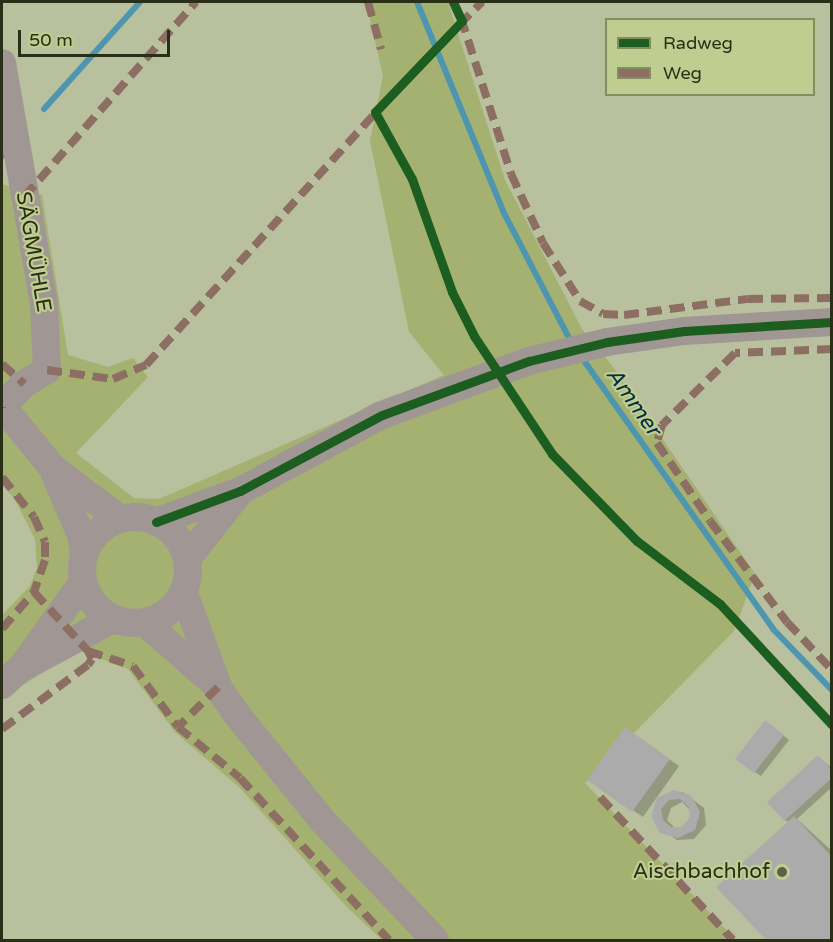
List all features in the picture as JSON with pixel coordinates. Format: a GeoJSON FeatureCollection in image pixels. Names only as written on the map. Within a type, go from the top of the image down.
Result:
{"type":"FeatureCollection","features":[{"type":"Feature","properties":{"kind":"street","name":"SÄGMÜHLE"},"geometry":{"type":"LineString","coordinates":[[2,63],[44,304],[47,370],[24,384],[2,406]]}},
{"type":"Feature","properties":{"kind":"street"},"geometry":{"type":"LineString","coordinates":[[156,522],[240,491],[382,415],[529,361],[607,342],[730,326],[831,322]]}},
{"type":"Feature","properties":{"kind":"street"},"geometry":{"type":"LineString","coordinates":[[2,406],[52,467],[120,519]]}},
{"type":"Feature","properties":{"kind":"street"},"geometry":{"type":"LineString","coordinates":[[52,467],[78,527],[90,600],[113,619],[146,623],[164,615],[184,593]]}},
{"type":"Feature","properties":{"kind":"street"},"geometry":{"type":"LineString","coordinates":[[218,687],[184,593],[187,559],[240,491]]}},
{"type":"Feature","properties":{"kind":"street"},"geometry":{"type":"LineString","coordinates":[[11,677],[83,568],[98,532],[120,519],[138,517],[156,522],[173,533],[187,559]]}},
{"type":"Feature","properties":{"kind":"street"},"geometry":{"type":"LineString","coordinates":[[11,677],[113,619]]}},
{"type":"Feature","properties":{"kind":"street"},"geometry":{"type":"LineString","coordinates":[[146,623],[218,687],[291,785],[435,940]]}},
{"type":"Feature","properties":{"kind":"green space"},"geometry":{"type":"Polygon","coordinates":[[[366,2],[448,2],[505,180],[582,329],[614,368],[755,574],[734,631],[585,783],[736,940],[382,940],[347,907],[241,789],[175,732],[128,669],[78,650],[23,685],[2,674],[2,615],[30,586],[37,568],[35,539],[14,498],[2,485],[2,184],[42,195],[68,355],[108,367],[133,358],[148,377],[76,453],[134,498],[159,499],[444,375],[409,332],[370,141],[383,76],[366,2]]]}},
{"type":"Feature","properties":{"kind":"building"},"geometry":{"type":"Polygon","coordinates":[[[765,720],[784,735],[754,773],[735,759],[765,720]]]}},
{"type":"Feature","properties":{"kind":"building"},"geometry":{"type":"Polygon","coordinates":[[[625,727],[670,759],[632,812],[587,780],[625,727]]]}},
{"type":"Feature","properties":{"kind":"building"},"geometry":{"type":"Polygon","coordinates":[[[818,755],[832,770],[832,778],[784,821],[767,802],[818,755]]]}},
{"type":"Feature","properties":{"kind":"building"},"geometry":{"type":"Polygon","coordinates":[[[674,790],[691,795],[700,812],[695,830],[678,838],[660,833],[651,816],[657,798],[674,790]],[[680,799],[669,800],[661,809],[663,820],[671,827],[682,827],[690,817],[689,807],[680,799]]]}},
{"type":"Feature","properties":{"kind":"building","name":"Aischbachhof"},"geometry":{"type":"Polygon","coordinates":[[[794,816],[832,857],[832,940],[766,940],[716,887],[794,816]]]}},
{"type":"Feature","properties":{"kind":"waterway"},"geometry":{"type":"LineString","coordinates":[[44,109],[140,2]]}},
{"type":"Feature","properties":{"kind":"waterway","name":"Ammer"},"geometry":{"type":"LineString","coordinates":[[417,2],[505,215],[571,342]]}},
{"type":"Feature","properties":{"kind":"waterway","name":"Ammer"},"geometry":{"type":"LineString","coordinates":[[580,355],[773,629],[832,690]]}},
{"type":"Feature","properties":{"kind":"marked path"},"geometry":{"type":"LineString","coordinates":[[24,197],[196,2]]}},
{"type":"Feature","properties":{"kind":"marked path"},"geometry":{"type":"LineString","coordinates":[[368,2],[381,49]]}},
{"type":"Feature","properties":{"kind":"marked path"},"geometry":{"type":"LineString","coordinates":[[459,25],[482,2]]}},
{"type":"Feature","properties":{"kind":"marked path"},"geometry":{"type":"LineString","coordinates":[[461,18],[511,174],[543,243],[580,301],[603,314],[624,315],[748,299],[832,298]]}},
{"type":"Feature","properties":{"kind":"marked path"},"geometry":{"type":"LineString","coordinates":[[47,370],[113,379],[146,365],[378,110]]}},
{"type":"Feature","properties":{"kind":"marked path"},"geometry":{"type":"LineString","coordinates":[[832,349],[735,353],[662,425],[657,443],[710,521],[787,622],[832,670]]}},
{"type":"Feature","properties":{"kind":"marked path"},"geometry":{"type":"LineString","coordinates":[[2,364],[24,384]]}},
{"type":"Feature","properties":{"kind":"marked path"},"geometry":{"type":"LineString","coordinates":[[2,477],[34,517],[45,542],[45,560],[34,592],[88,651],[133,666],[178,727]]}},
{"type":"Feature","properties":{"kind":"marked path"},"geometry":{"type":"LineString","coordinates":[[2,629],[34,592]]}},
{"type":"Feature","properties":{"kind":"marked path"},"geometry":{"type":"LineString","coordinates":[[2,729],[88,665],[92,659],[88,651]]}},
{"type":"Feature","properties":{"kind":"marked path"},"geometry":{"type":"LineString","coordinates":[[218,687],[178,727],[240,778],[389,940]]}},
{"type":"Feature","properties":{"kind":"marked path"},"geometry":{"type":"LineString","coordinates":[[600,797],[733,940]]}},
{"type":"Feature","properties":{"kind":"cycle path"},"geometry":{"type":"LineString","coordinates":[[453,2],[462,21],[375,112],[412,179],[452,292],[474,336],[552,454],[637,541],[720,604],[832,725]]}},
{"type":"Feature","properties":{"kind":"cycle path"},"geometry":{"type":"LineString","coordinates":[[156,522],[240,491],[382,415],[529,361],[607,342],[684,331],[832,322]]}},
{"type":"Feature","properties":{"kind":"place","name":"Aischbachhof"},"geometry":{"type":"Point","coordinates":[782,872]}}]}
